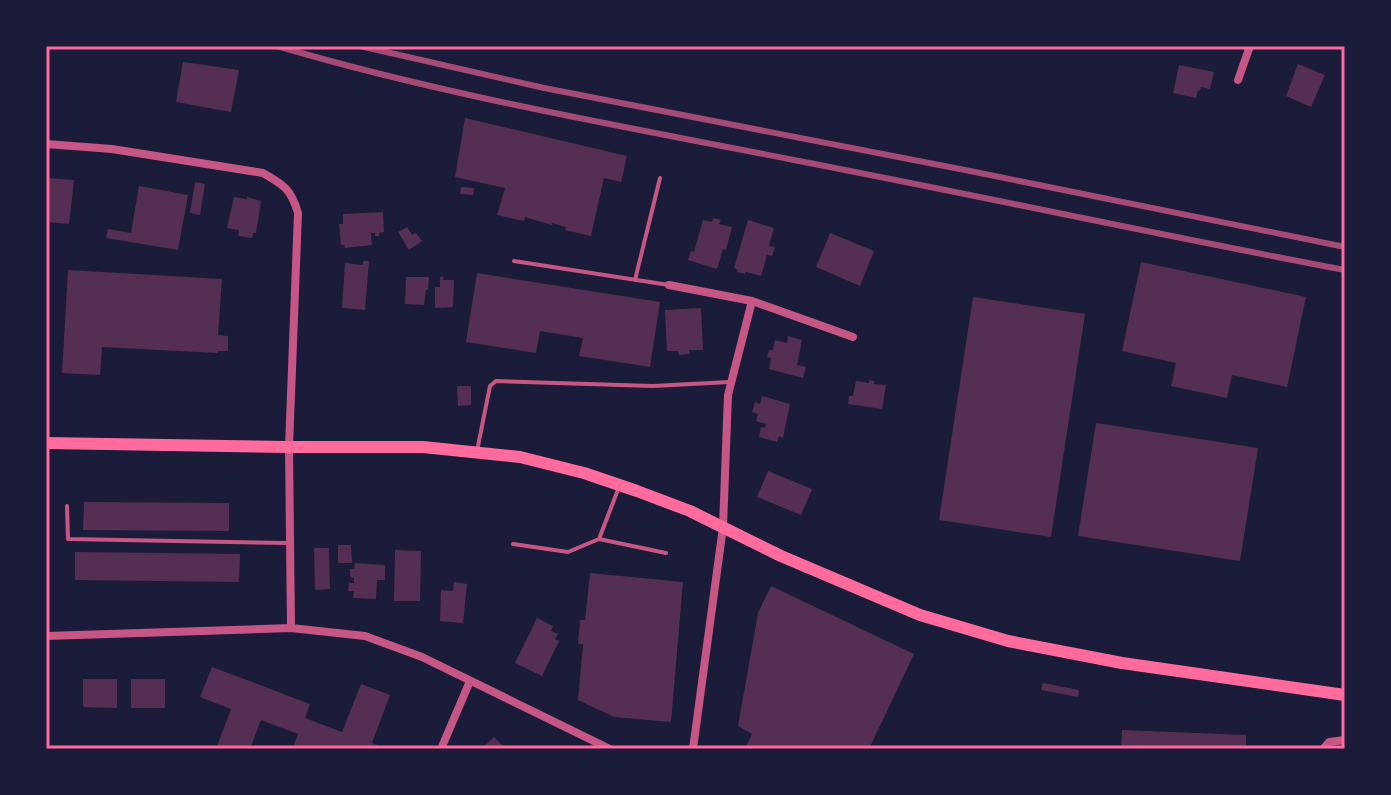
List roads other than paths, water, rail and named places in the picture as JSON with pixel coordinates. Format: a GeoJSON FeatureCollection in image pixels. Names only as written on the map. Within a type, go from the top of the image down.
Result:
{"type":"FeatureCollection","features":[{"type":"Feature","properties":{"kind":"main road"},"geometry":{"type":"LineString","coordinates":[[46,443],[423,447],[520,457],[584,473],[690,511],[781,556],[920,615],[1008,641],[1122,663],[1345,695]]}},
{"type":"Feature","properties":{"kind":"street"},"geometry":{"type":"LineString","coordinates":[[1238,80],[1250,46]]}},
{"type":"Feature","properties":{"kind":"street"},"geometry":{"type":"LineString","coordinates":[[46,144],[112,149],[263,173],[285,185],[294,197],[298,213],[289,447],[291,628]]}},
{"type":"Feature","properties":{"kind":"street"},"geometry":{"type":"LineString","coordinates":[[669,285],[752,301],[853,337]]}},
{"type":"Feature","properties":{"kind":"street"},"geometry":{"type":"LineString","coordinates":[[693,749],[723,527],[728,395],[752,301]]}},
{"type":"Feature","properties":{"kind":"street"},"geometry":{"type":"LineString","coordinates":[[46,636],[291,628],[365,636],[422,657],[610,749]]}},
{"type":"Feature","properties":{"kind":"street"},"geometry":{"type":"LineString","coordinates":[[441,749],[470,681]]}},
{"type":"Feature","properties":{"kind":"street"},"geometry":{"type":"LineString","coordinates":[[1323,749],[1329,742],[1345,740]]}},
{"type":"Feature","properties":{"kind":"lane"},"geometry":{"type":"LineString","coordinates":[[635,280],[660,178]]}},
{"type":"Feature","properties":{"kind":"lane"},"geometry":{"type":"LineString","coordinates":[[514,261],[669,285]]}},
{"type":"Feature","properties":{"kind":"lane"},"geometry":{"type":"LineString","coordinates":[[476,453],[490,386],[496,381],[653,386],[731,382]]}},
{"type":"Feature","properties":{"kind":"lane"},"geometry":{"type":"LineString","coordinates":[[599,539],[620,485]]}},
{"type":"Feature","properties":{"kind":"lane"},"geometry":{"type":"LineString","coordinates":[[67,506],[68,539],[290,543]]}},
{"type":"Feature","properties":{"kind":"lane"},"geometry":{"type":"LineString","coordinates":[[513,544],[568,552],[599,539],[666,553]]}},
{"type":"Feature","properties":{"kind":"railway"},"geometry":{"type":"LineString","coordinates":[[277,46],[408,81],[539,110],[1345,270]]}},
{"type":"Feature","properties":{"kind":"railway"},"geometry":{"type":"LineString","coordinates":[[360,46],[544,88],[1345,247]]}}]}
